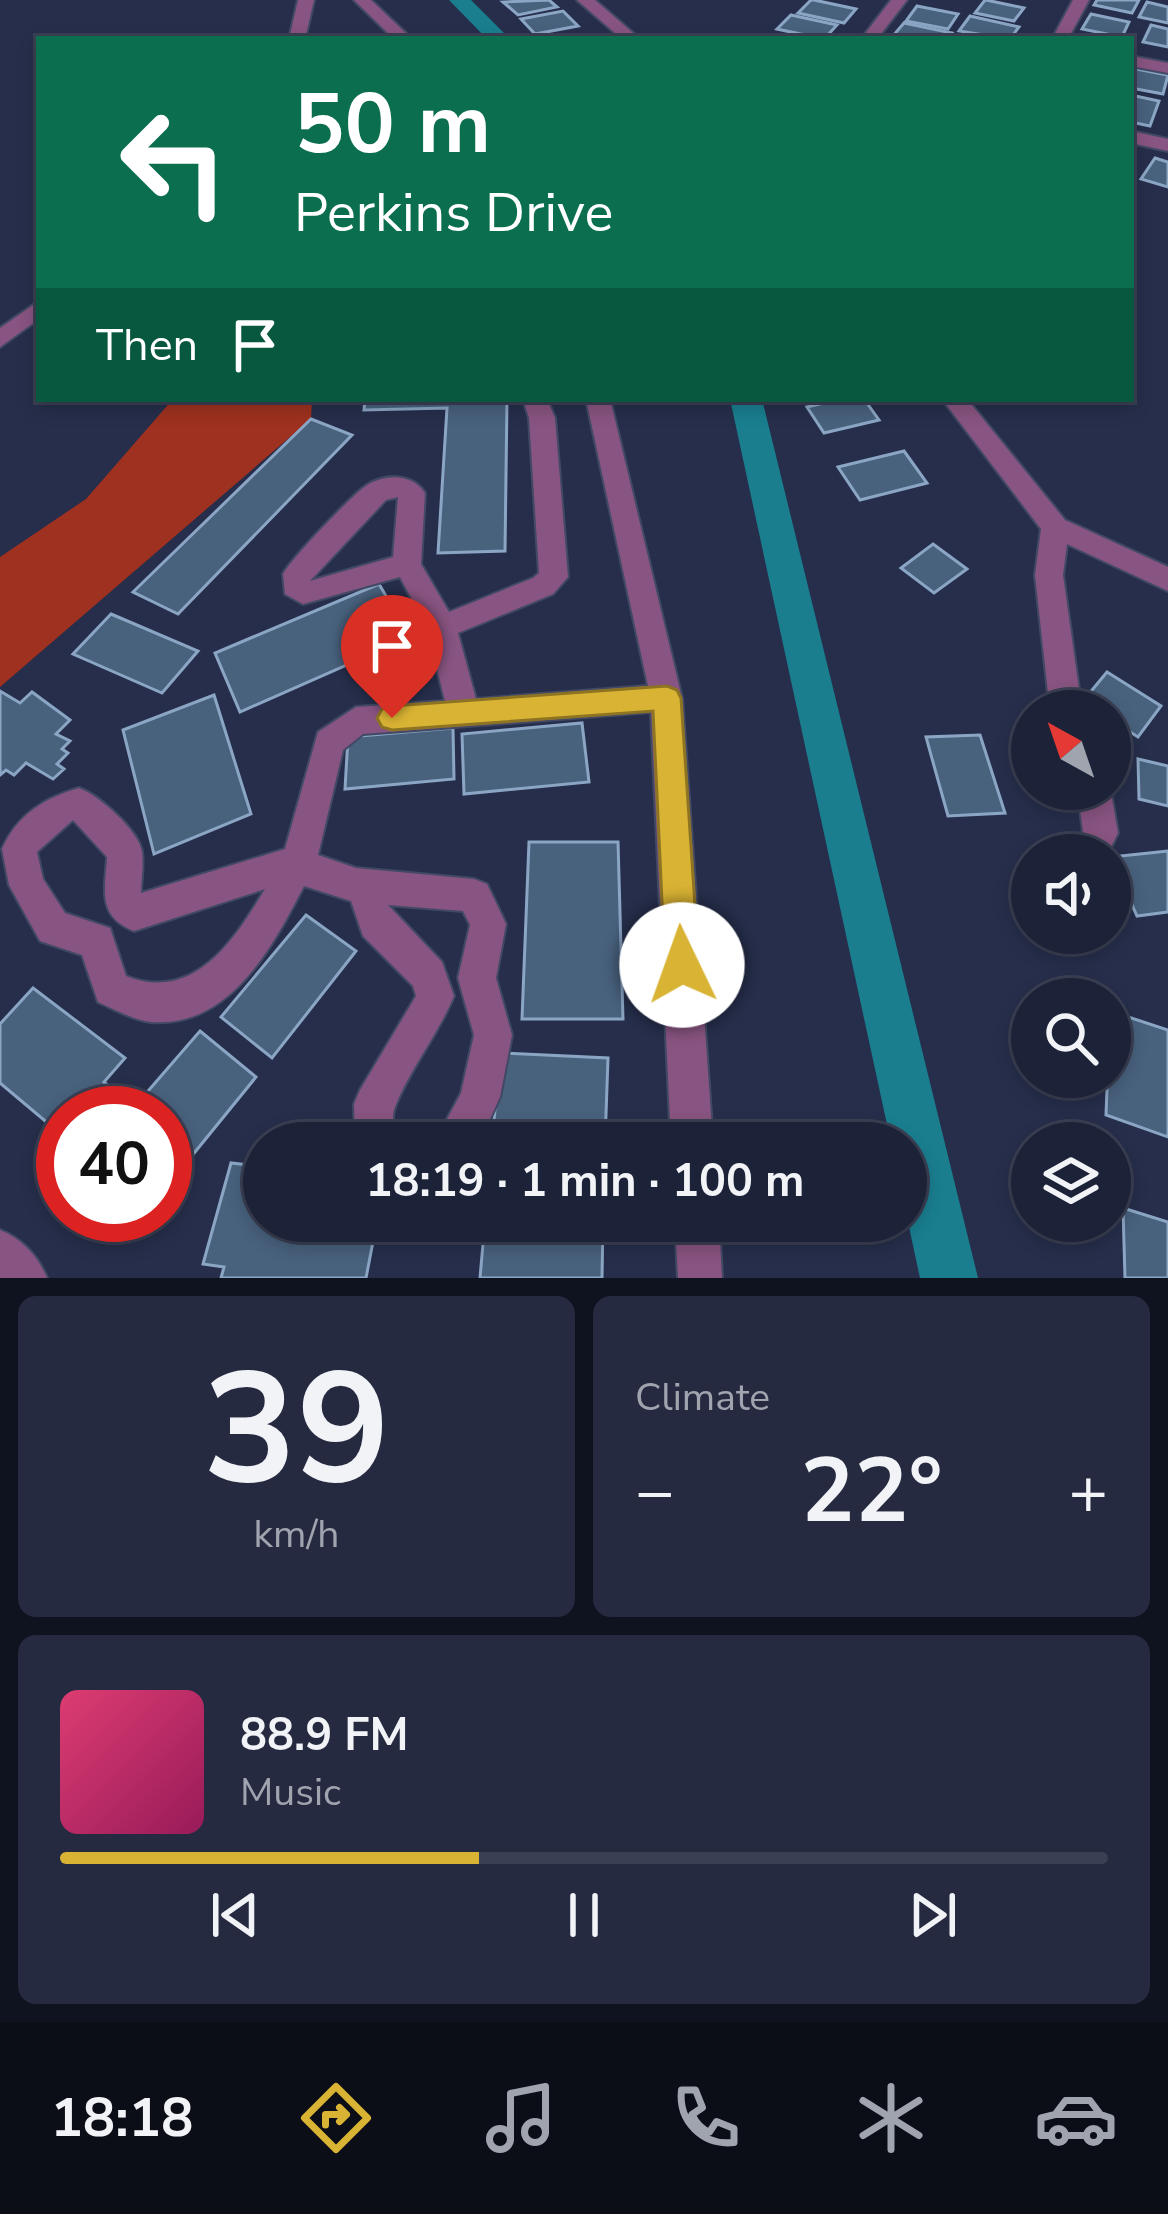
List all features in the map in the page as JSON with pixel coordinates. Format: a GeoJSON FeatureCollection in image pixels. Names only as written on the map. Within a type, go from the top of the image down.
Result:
{"type":"FeatureCollection","features":[{"type":"Feature","properties":{"kind":"street"},"geometry":{"type":"LineString","coordinates":[[298,36],[306,0]]}},
{"type":"Feature","properties":{"kind":"street"},"geometry":{"type":"LineString","coordinates":[[362,0],[401,36]]}},
{"type":"Feature","properties":{"kind":"street"},"geometry":{"type":"LineString","coordinates":[[585,0],[628,36]]}},
{"type":"Feature","properties":{"kind":"street"},"geometry":{"type":"LineString","coordinates":[[871,36],[899,0]]}},
{"type":"Feature","properties":{"kind":"street"},"geometry":{"type":"LineString","coordinates":[[1062,36],[1081,0]]}},
{"type":"Feature","properties":{"kind":"street"},"geometry":{"type":"LineString","coordinates":[[1134,62],[1168,68]]}},
{"type":"Feature","properties":{"kind":"street"},"geometry":{"type":"LineString","coordinates":[[1134,138],[1168,146]]}},
{"type":"Feature","properties":{"kind":"street"},"geometry":{"type":"LineString","coordinates":[[0,340],[36,310]]}},
{"type":"Feature","properties":{"kind":"street"},"geometry":{"type":"LineString","coordinates":[[442,627],[543,586],[554,577],[544,439],[536,402]]}},
{"type":"Feature","properties":{"kind":"street"},"geometry":{"type":"LineString","coordinates":[[599,402],[667,698],[691,1122]]}},
{"type":"Feature","properties":{"kind":"street"},"geometry":{"type":"LineString","coordinates":[[956,402],[1055,526],[1168,580]]}},
{"type":"Feature","properties":{"kind":"street"},"geometry":{"type":"LineString","coordinates":[[1055,526],[1049,575],[1063,690]]}},
{"type":"Feature","properties":{"kind":"street"},"geometry":{"type":"LineString","coordinates":[[407,564],[442,627],[464,712]]}},
{"type":"Feature","properties":{"kind":"street"},"geometry":{"type":"LineString","coordinates":[[97,941],[111,989],[138,1005],[169,1008],[217,985],[268,919],[299,861],[329,742],[356,721],[667,698]]}},
{"type":"Feature","properties":{"kind":"street"},"geometry":{"type":"LineString","coordinates":[[97,941],[53,928],[27,885],[19,848],[33,827],[55,809],[80,803],[125,851],[122,905],[128,910],[146,911],[299,861]]}},
{"type":"Feature","properties":{"kind":"street"},"geometry":{"type":"LineString","coordinates":[[299,861],[309,873],[365,888],[449,888],[474,896],[488,924],[477,978],[493,1036],[480,1097],[468,1122]]}},
{"type":"Feature","properties":{"kind":"street"},"geometry":{"type":"LineString","coordinates":[[365,888],[376,923],[428,975],[435,996],[374,1104],[373,1122]]}},
{"type":"Feature","properties":{"kind":"street"},"geometry":{"type":"LineString","coordinates":[[97,941],[128,910]]}},
{"type":"Feature","properties":{"kind":"street"},"geometry":{"type":"LineString","coordinates":[[435,996],[477,978]]}},
{"type":"Feature","properties":{"kind":"street"},"geometry":{"type":"LineString","coordinates":[[698,1242],[700,1278]]}},
{"type":"Feature","properties":{"kind":"street"},"geometry":{"type":"LineString","coordinates":[[0,1252],[25,1278]]}},
{"type":"Feature","properties":{"kind":"shaded area"},"geometry":{"type":"Polygon","coordinates":[[[170,402],[312,402],[311,419],[0,687],[0,557],[86,499],[170,402]]]}},
{"type":"Feature","properties":{"kind":"building"},"geometry":{"type":"Polygon","coordinates":[[[549,0],[557,7],[518,15],[503,2],[549,0]]]}},
{"type":"Feature","properties":{"kind":"building"},"geometry":{"type":"Polygon","coordinates":[[[811,0],[856,9],[844,23],[798,13],[811,0]]]}},
{"type":"Feature","properties":{"kind":"building"},"geometry":{"type":"Polygon","coordinates":[[[985,0],[1024,8],[1014,21],[975,13],[985,0]]]}},
{"type":"Feature","properties":{"kind":"building"},"geometry":{"type":"Polygon","coordinates":[[[1097,0],[1139,0],[1132,13],[1094,5],[1097,0]]]}},
{"type":"Feature","properties":{"kind":"building"},"geometry":{"type":"Polygon","coordinates":[[[1147,2],[1168,7],[1168,23],[1139,17],[1147,2]]]}},
{"type":"Feature","properties":{"kind":"building"},"geometry":{"type":"Polygon","coordinates":[[[917,6],[958,14],[948,29],[906,21],[917,6]]]}},
{"type":"Feature","properties":{"kind":"building"},"geometry":{"type":"Polygon","coordinates":[[[563,11],[578,26],[535,34],[521,19],[563,11]]]}},
{"type":"Feature","properties":{"kind":"building"},"geometry":{"type":"Polygon","coordinates":[[[1091,14],[1129,22],[1122,36],[1082,29],[1091,14]]]}},
{"type":"Feature","properties":{"kind":"building"},"geometry":{"type":"Polygon","coordinates":[[[791,15],[837,25],[827,36],[777,29],[791,15]]]}},
{"type":"Feature","properties":{"kind":"building"},"geometry":{"type":"Polygon","coordinates":[[[970,16],[1019,27],[1012,36],[959,31],[970,16]]]}},
{"type":"Feature","properties":{"kind":"building"},"geometry":{"type":"Polygon","coordinates":[[[904,23],[952,33],[950,36],[893,36],[904,23]]]}},
{"type":"Feature","properties":{"kind":"building"},"geometry":{"type":"Polygon","coordinates":[[[1151,25],[1168,29],[1168,47],[1143,42],[1151,25]]]}},
{"type":"Feature","properties":{"kind":"building"},"geometry":{"type":"Polygon","coordinates":[[[1134,69],[1168,75],[1163,94],[1134,89],[1134,69]]]}},
{"type":"Feature","properties":{"kind":"building"},"geometry":{"type":"Polygon","coordinates":[[[1134,96],[1159,101],[1150,126],[1134,123],[1134,96]]]}},
{"type":"Feature","properties":{"kind":"building"},"geometry":{"type":"Polygon","coordinates":[[[1155,158],[1168,162],[1168,187],[1141,179],[1155,158]]]}},
{"type":"Feature","properties":{"kind":"building"},"geometry":{"type":"Polygon","coordinates":[[[365,402],[507,402],[505,551],[438,553],[447,408],[364,410],[365,402]]]}},
{"type":"Feature","properties":{"kind":"building"},"geometry":{"type":"Polygon","coordinates":[[[866,402],[879,420],[824,433],[807,407],[866,402]]]}},
{"type":"Feature","properties":{"kind":"building"},"geometry":{"type":"Polygon","coordinates":[[[311,419],[352,435],[178,614],[133,592],[311,419]]]}},
{"type":"Feature","properties":{"kind":"building"},"geometry":{"type":"Polygon","coordinates":[[[904,451],[927,483],[860,500],[838,467],[904,451]]]}},
{"type":"Feature","properties":{"kind":"building"},"geometry":{"type":"Polygon","coordinates":[[[933,544],[967,569],[934,593],[901,568],[933,544]]]}},
{"type":"Feature","properties":{"kind":"building"},"geometry":{"type":"Polygon","coordinates":[[[379,584],[410,637],[240,712],[215,653],[379,584]]]}},
{"type":"Feature","properties":{"kind":"building"},"geometry":{"type":"Polygon","coordinates":[[[111,614],[198,651],[162,693],[73,654],[111,614]]]}},
{"type":"Feature","properties":{"kind":"building"},"geometry":{"type":"Polygon","coordinates":[[[1107,672],[1161,706],[1138,737],[1131,732],[1131,690],[1092,690],[1107,672]]]}},
{"type":"Feature","properties":{"kind":"building"},"geometry":{"type":"Polygon","coordinates":[[[0,691],[20,703],[32,692],[70,720],[56,734],[70,741],[62,749],[68,753],[57,764],[64,769],[53,779],[26,763],[14,775],[6,770],[0,775],[0,691]]]}},
{"type":"Feature","properties":{"kind":"building"},"geometry":{"type":"Polygon","coordinates":[[[214,695],[251,814],[154,854],[123,730],[214,695]]]}},
{"type":"Feature","properties":{"kind":"building"},"geometry":{"type":"Polygon","coordinates":[[[582,723],[589,782],[464,794],[462,734],[582,723]]]}},
{"type":"Feature","properties":{"kind":"building"},"geometry":{"type":"Polygon","coordinates":[[[453,728],[454,779],[345,789],[348,737],[453,728]]]}},
{"type":"Feature","properties":{"kind":"building"},"geometry":{"type":"Polygon","coordinates":[[[980,735],[1005,813],[948,816],[926,737],[980,735]]]}},
{"type":"Feature","properties":{"kind":"building"},"geometry":{"type":"Polygon","coordinates":[[[1138,759],[1168,766],[1168,806],[1139,799],[1138,759]]]}},
{"type":"Feature","properties":{"kind":"building"},"geometry":{"type":"Polygon","coordinates":[[[529,842],[618,842],[623,1019],[522,1019],[529,842]]]}},
{"type":"Feature","properties":{"kind":"building"},"geometry":{"type":"Polygon","coordinates":[[[1168,851],[1168,912],[1137,916],[1131,902],[1131,855],[1168,851]]]}},
{"type":"Feature","properties":{"kind":"building"},"geometry":{"type":"Polygon","coordinates":[[[306,915],[356,951],[272,1058],[221,1017],[306,915]]]}},
{"type":"Feature","properties":{"kind":"building"},"geometry":{"type":"Polygon","coordinates":[[[33,988],[125,1058],[104,1082],[109,1086],[36,1086],[36,1113],[0,1083],[0,1024],[33,988]]]}},
{"type":"Feature","properties":{"kind":"building"},"geometry":{"type":"Polygon","coordinates":[[[1131,1018],[1168,1030],[1168,1137],[1106,1115],[1107,1098],[1131,1098],[1131,1018]]]}},
{"type":"Feature","properties":{"kind":"building"},"geometry":{"type":"Polygon","coordinates":[[[200,1031],[256,1077],[192,1156],[192,1086],[152,1086],[200,1031]]]}},
{"type":"Feature","properties":{"kind":"building"},"geometry":{"type":"Polygon","coordinates":[[[500,1053],[608,1058],[606,1122],[494,1122],[500,1053]]]}},
{"type":"Feature","properties":{"kind":"building"},"geometry":{"type":"Polygon","coordinates":[[[231,1163],[243,1164],[243,1242],[373,1242],[366,1278],[221,1278],[224,1267],[203,1264],[231,1163]]]}},
{"type":"Feature","properties":{"kind":"building"},"geometry":{"type":"Polygon","coordinates":[[[1131,1210],[1168,1222],[1168,1278],[1125,1278],[1124,1242],[1131,1242],[1131,1210]]]}},
{"type":"Feature","properties":{"kind":"building"},"geometry":{"type":"Polygon","coordinates":[[[483,1242],[603,1242],[602,1278],[480,1278],[483,1242]]]}},
{"type":"Feature","properties":{"kind":"waterway"},"geometry":{"type":"LineString","coordinates":[[459,0],[496,36]]}},
{"type":"Feature","properties":{"kind":"waterway"},"geometry":{"type":"LineString","coordinates":[[747,402],[949,1278]]}},
{"type":"Feature","properties":{"kind":"route"},"geometry":{"type":"LineString","coordinates":[[392,718],[667,698],[682,965]]}}]}
